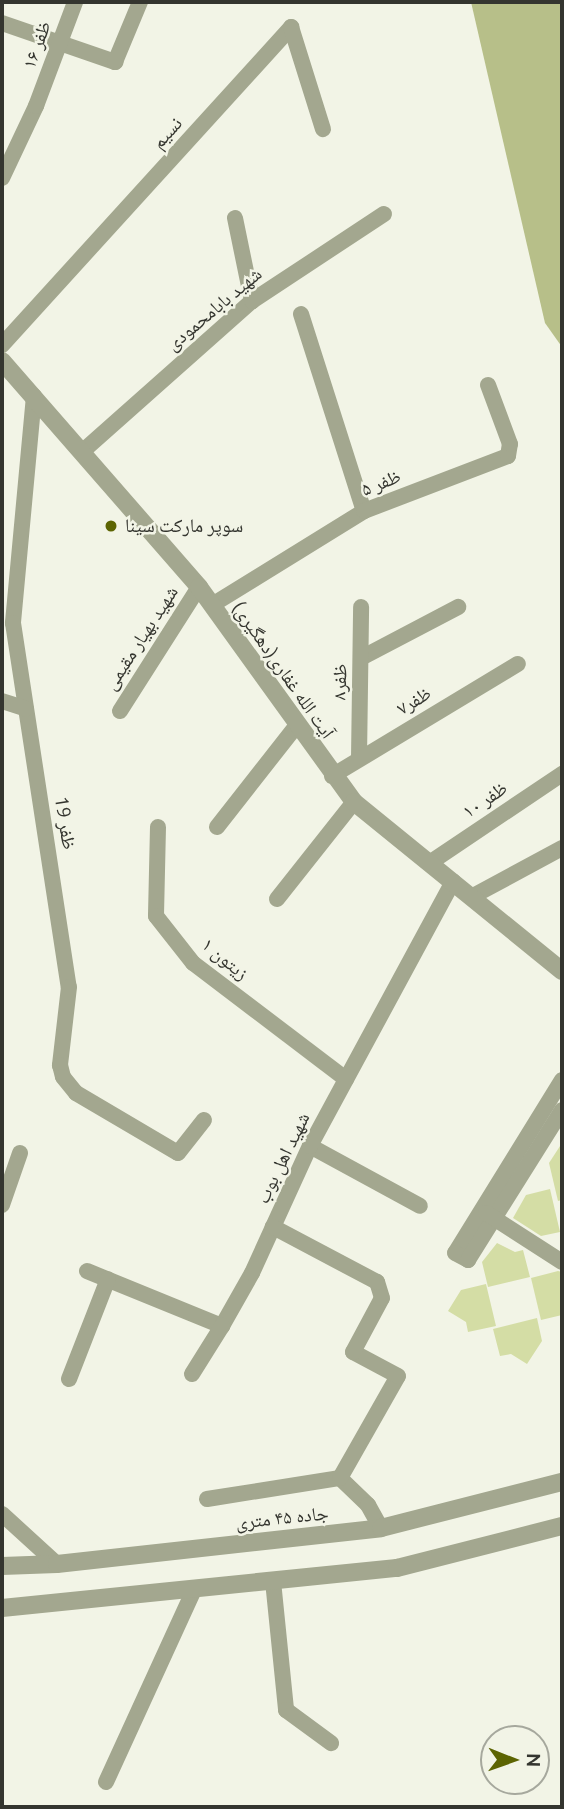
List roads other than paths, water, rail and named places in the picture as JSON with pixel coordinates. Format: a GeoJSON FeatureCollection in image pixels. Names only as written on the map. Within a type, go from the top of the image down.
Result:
{"type":"FeatureCollection","features":[{"type":"Feature","properties":{"kind":"street","name":"ظفر ۱۶"},"geometry":{"type":"LineString","coordinates":[[2,178],[61,44],[75,2]]}},
{"type":"Feature","properties":{"kind":"street"},"geometry":{"type":"LineString","coordinates":[[2,23],[115,62],[140,2]]}},
{"type":"Feature","properties":{"kind":"street","name":"نسیم"},"geometry":{"type":"LineString","coordinates":[[2,345],[291,27],[323,129]]}},
{"type":"Feature","properties":{"kind":"street","name":"شهید بابامحمودی"},"geometry":{"type":"LineString","coordinates":[[83,451],[252,301],[384,214]]}},
{"type":"Feature","properties":{"kind":"street"},"geometry":{"type":"LineString","coordinates":[[235,218],[252,301]]}},
{"type":"Feature","properties":{"kind":"street"},"geometry":{"type":"LineString","coordinates":[[301,314],[364,511]]}},
{"type":"Feature","properties":{"kind":"street","name":"آیت الله غفاری(دهگیری)"},"geometry":{"type":"LineString","coordinates":[[2,360],[199,587],[332,776],[354,802],[562,971]]}},
{"type":"Feature","properties":{"kind":"street","name":"ظفر ۵"},"geometry":{"type":"LineString","coordinates":[[212,605],[364,511],[508,456],[510,444],[488,385]]}},
{"type":"Feature","properties":{"kind":"street","name":"ظفر 19"},"geometry":{"type":"LineString","coordinates":[[34,396],[7,621],[26,709],[69,988],[60,1065],[63,1077],[76,1093],[178,1153],[204,1120]]}},
{"type":"Feature","properties":{"kind":"street","name":"شهید بهیار مقیمی"},"geometry":{"type":"LineString","coordinates":[[120,711],[199,587]]}},
{"type":"Feature","properties":{"kind":"street","name":"ظفر۸"},"geometry":{"type":"LineString","coordinates":[[359,758],[361,607]]}},
{"type":"Feature","properties":{"kind":"street"},"geometry":{"type":"LineString","coordinates":[[361,658],[458,607]]}},
{"type":"Feature","properties":{"kind":"street","name":"ظفر۷"},"geometry":{"type":"LineString","coordinates":[[332,776],[518,664]]}},
{"type":"Feature","properties":{"kind":"street"},"geometry":{"type":"LineString","coordinates":[[2,701],[26,709]]}},
{"type":"Feature","properties":{"kind":"street"},"geometry":{"type":"LineString","coordinates":[[217,827],[297,725]]}},
{"type":"Feature","properties":{"kind":"street","name":"ظفر ۱۰"},"geometry":{"type":"LineString","coordinates":[[431,862],[562,774]]}},
{"type":"Feature","properties":{"kind":"street"},"geometry":{"type":"LineString","coordinates":[[277,899],[354,802]]}},
{"type":"Feature","properties":{"kind":"street","name":"زیتون ۱"},"geometry":{"type":"LineString","coordinates":[[158,827],[156,916],[193,963],[346,1079]]}},
{"type":"Feature","properties":{"kind":"street"},"geometry":{"type":"LineString","coordinates":[[473,896],[562,848]]}},
{"type":"Feature","properties":{"kind":"street","name":"شهید اهل بوب"},"geometry":{"type":"LineString","coordinates":[[192,1374],[222,1326],[273,1227],[310,1146],[453,881]]}},
{"type":"Feature","properties":{"kind":"street"},"geometry":{"type":"LineString","coordinates":[[488,1214],[562,1080]]}},
{"type":"Feature","properties":{"kind":"street"},"geometry":{"type":"LineString","coordinates":[[488,1214],[562,1110]]}},
{"type":"Feature","properties":{"kind":"street"},"geometry":{"type":"LineString","coordinates":[[310,1146],[420,1206]]}},
{"type":"Feature","properties":{"kind":"street"},"geometry":{"type":"LineString","coordinates":[[2,1205],[20,1153]]}},
{"type":"Feature","properties":{"kind":"street"},"geometry":{"type":"LineString","coordinates":[[488,1214],[562,1262]]}},
{"type":"Feature","properties":{"kind":"street"},"geometry":{"type":"LineString","coordinates":[[273,1227],[377,1282],[383,1298],[353,1352],[398,1376],[340,1478]]}},
{"type":"Feature","properties":{"kind":"street"},"geometry":{"type":"LineString","coordinates":[[87,1270],[222,1326]]}},
{"type":"Feature","properties":{"kind":"street"},"geometry":{"type":"LineString","coordinates":[[69,1379],[108,1279]]}},
{"type":"Feature","properties":{"kind":"street"},"geometry":{"type":"LineString","coordinates":[[207,1499],[340,1478]]}},
{"type":"Feature","properties":{"kind":"street"},"geometry":{"type":"LineString","coordinates":[[340,1478],[368,1505],[381,1528]]}},
{"type":"Feature","properties":{"kind":"street","name":"جاده ۴۵ متری"},"geometry":{"type":"LineString","coordinates":[[2,1566],[57,1564],[381,1528],[562,1482]]}},
{"type":"Feature","properties":{"kind":"street"},"geometry":{"type":"LineString","coordinates":[[2,1514],[57,1564]]}},
{"type":"Feature","properties":{"kind":"street"},"geometry":{"type":"LineString","coordinates":[[2,1608],[397,1568],[562,1526]]}},
{"type":"Feature","properties":{"kind":"street"},"geometry":{"type":"LineString","coordinates":[[273,1581],[286,1710],[331,1743]]}},
{"type":"Feature","properties":{"kind":"street"},"geometry":{"type":"LineString","coordinates":[[106,1782],[194,1590]]}},
{"type":"Feature","properties":{"kind":"place","name":"سوپر مارکت سینا"},"geometry":{"type":"Point","coordinates":[111,526]}}]}
